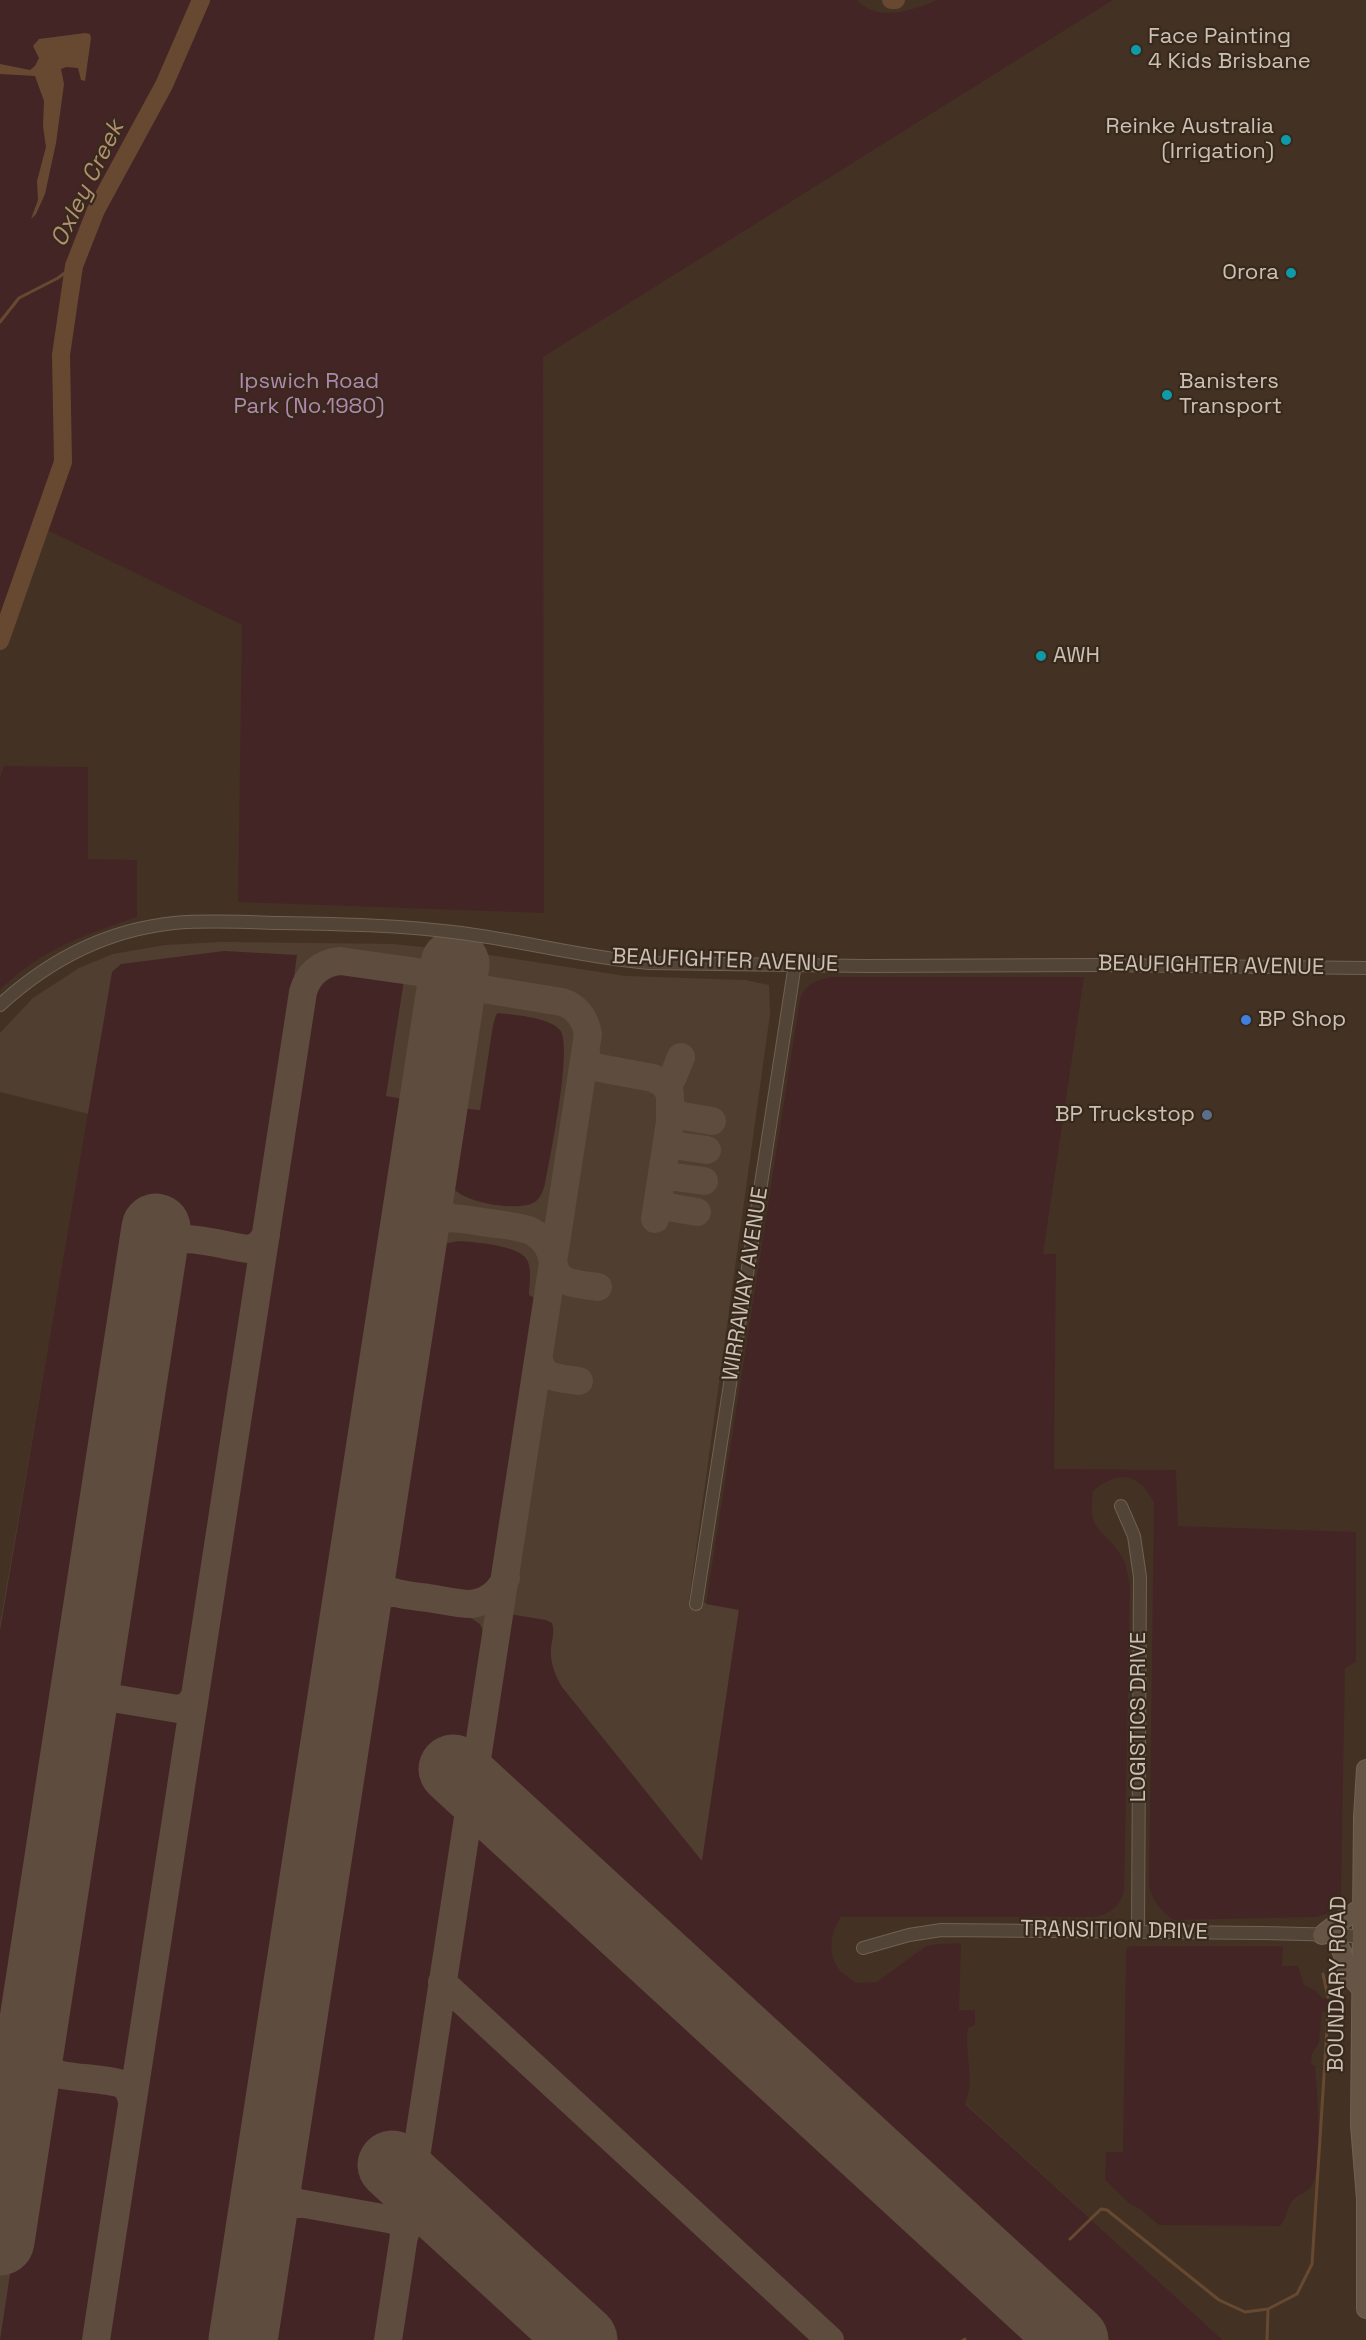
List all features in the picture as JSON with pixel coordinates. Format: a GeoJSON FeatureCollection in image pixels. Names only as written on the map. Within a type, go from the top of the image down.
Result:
{"type":"FeatureCollection","features":[{"type":"Feature","properties":{"kind":"main road","name":"BOUNDARY ROAD"},"geometry":{"type":"LineString","coordinates":[[1366,1769],[1360,2125],[1365,2199],[1366,2309]]}},
{"type":"Feature","properties":{"kind":"main road"},"geometry":{"type":"LineString","coordinates":[[1362,1906],[1350,1916],[1336,1922],[1328,1935],[1344,1955],[1348,1974],[1362,1990]]}},
{"type":"Feature","properties":{"kind":"main road","name":"BOUNDARY ROAD"},"geometry":{"type":"LineString","coordinates":[[1365,2199],[1366,2195]]}},
{"type":"Feature","properties":{"kind":"street","name":"BEAUFIGHTER AVENUE"},"geometry":{"type":"LineString","coordinates":[[0,1005],[34,976],[80,949],[132,930],[174,923],[241,922],[396,926],[463,933],[619,960],[907,966],[1099,965],[1366,968]]}},
{"type":"Feature","properties":{"kind":"street","name":"WIRRAWAY AVENUE"},"geometry":{"type":"LineString","coordinates":[[696,1604],[795,964]]}},
{"type":"Feature","properties":{"kind":"street","name":"LOGISTICS DRIVE"},"geometry":{"type":"LineString","coordinates":[[1122,1506],[1134,1536],[1140,1577],[1138,1931]]}},
{"type":"Feature","properties":{"kind":"street","name":"TRANSITION DRIVE"},"geometry":{"type":"LineString","coordinates":[[863,1948],[909,1935],[941,1930],[1138,1931],[1328,1935],[1364,1938]]}},
{"type":"Feature","properties":{"kind":"shaded area"},"geometry":{"type":"Polygon","coordinates":[[[90,34],[91,38],[85,81],[81,80],[78,68],[61,69],[64,84],[56,143],[45,194],[36,214],[31,219],[38,200],[37,181],[46,147],[43,126],[44,101],[35,76],[0,74],[0,64],[30,70],[39,58],[33,46],[39,39],[90,34]]]}},
{"type":"Feature","properties":{"kind":"shaded area"},"geometry":{"type":"Polygon","coordinates":[[[222,942],[393,944],[470,952],[625,976],[745,980],[769,985],[770,1014],[689,1600],[739,1609],[702,1862],[1223,2340],[0,2340],[0,1624],[89,1114],[0,1092],[0,1033],[33,998],[79,968],[113,954],[165,945],[222,942]]]}},
{"type":"Feature","properties":{"kind":"green space","name":"Ipswich Road Park (No.1980)"},"geometry":{"type":"Polygon","coordinates":[[[0,0],[857,0],[866,7],[885,13],[907,10],[937,0],[1113,0],[543,357],[544,913],[238,902],[242,625],[41,527],[0,641],[0,0]]]}},
{"type":"Feature","properties":{"kind":"green space"},"geometry":{"type":"Polygon","coordinates":[[[4,766],[88,767],[88,859],[137,860],[137,917],[81,937],[47,954],[15,976],[0,990],[0,777],[4,766]]]}},
{"type":"Feature","properties":{"kind":"green space"},"geometry":{"type":"Polygon","coordinates":[[[224,951],[297,955],[260,1226],[252,1239],[240,1241],[132,1223],[111,1365],[118,1380],[0,2144],[0,1630],[112,972],[121,964],[224,951]]]}},
{"type":"Feature","properties":{"kind":"green space"},"geometry":{"type":"Polygon","coordinates":[[[338,968],[401,977],[404,980],[386,1096],[409,1100],[218,2340],[103,2340],[310,995],[320,978],[338,968]]]}},
{"type":"Feature","properties":{"kind":"green space"},"geometry":{"type":"Polygon","coordinates":[[[830,977],[1084,977],[1043,1254],[1056,1254],[1054,1469],[1176,1470],[1178,1526],[1356,1532],[1356,1662],[1345,1668],[1341,1895],[1332,1910],[1316,1917],[1173,1920],[1153,1898],[1149,1887],[1154,1503],[1142,1485],[1135,1480],[1119,1477],[1102,1484],[1093,1491],[1092,1514],[1097,1526],[1124,1560],[1130,1588],[1124,1893],[1119,1902],[1106,1914],[1096,1917],[841,1917],[832,1941],[832,1955],[838,1968],[857,1983],[877,1982],[926,1946],[961,1943],[959,2010],[975,2010],[975,2025],[968,2028],[970,2085],[965,2104],[1223,2340],[398,2340],[416,2236],[426,2232],[432,2234],[479,2278],[512,2242],[427,2163],[426,2156],[475,1843],[481,1838],[494,1839],[539,1881],[571,1845],[492,1772],[487,1762],[509,1614],[552,1623],[551,1659],[562,1687],[702,1861],[739,1610],[706,1604],[800,999],[812,984],[830,977]]]}},
{"type":"Feature","properties":{"kind":"green space"},"geometry":{"type":"Polygon","coordinates":[[[498,1013],[531,1017],[548,1022],[560,1030],[563,1040],[564,1057],[559,1103],[545,1184],[538,1200],[525,1206],[500,1206],[473,1200],[462,1195],[446,1180],[457,1108],[480,1110],[493,1025],[498,1013]]]}},
{"type":"Feature","properties":{"kind":"green space"},"geometry":{"type":"Polygon","coordinates":[[[458,1241],[508,1248],[524,1256],[530,1270],[529,1295],[535,1298],[536,1314],[498,1570],[488,1586],[471,1595],[401,1585],[389,1581],[385,1574],[435,1255],[443,1244],[458,1241]]]}},
{"type":"Feature","properties":{"kind":"green space"},"geometry":{"type":"Polygon","coordinates":[[[187,1248],[245,1257],[250,1262],[252,1271],[186,1697],[177,1703],[110,1693],[105,1689],[102,1679],[147,1384],[159,1371],[177,1257],[179,1252],[187,1248]]]}},
{"type":"Feature","properties":{"kind":"green space"},"geometry":{"type":"Polygon","coordinates":[[[389,1603],[463,1613],[480,1624],[486,1645],[469,1747],[434,1786],[460,1810],[408,2146],[375,2182],[400,2204],[399,2210],[387,2212],[304,2197],[295,2190],[292,2182],[381,1607],[389,1603]]]}},
{"type":"Feature","properties":{"kind":"green space"},"geometry":{"type":"Polygon","coordinates":[[[111,1706],[173,1716],[181,1722],[182,1728],[129,2069],[117,2076],[54,2066],[48,2062],[44,2052],[96,1714],[103,1707],[111,1706]]]}},
{"type":"Feature","properties":{"kind":"green space"},"geometry":{"type":"Polygon","coordinates":[[[1283,1946],[1282,1966],[1298,1966],[1304,1985],[1316,1991],[1322,1998],[1332,2000],[1340,1991],[1340,2031],[1331,2030],[1332,2013],[1322,2012],[1319,2043],[1312,2054],[1311,2064],[1315,2066],[1319,2129],[1315,2178],[1309,2189],[1292,2201],[1280,2226],[1159,2225],[1140,2209],[1130,2204],[1105,2180],[1106,2152],[1123,2152],[1126,1951],[1128,1947],[1283,1946]]]}},
{"type":"Feature","properties":{"kind":"green space"},"geometry":{"type":"Polygon","coordinates":[[[54,2080],[117,2090],[123,2099],[88,2340],[0,2340],[38,2090],[45,2082],[54,2080]]]}},
{"type":"Feature","properties":{"kind":"green space"},"geometry":{"type":"Polygon","coordinates":[[[297,2211],[378,2223],[393,2232],[395,2238],[379,2340],[268,2340],[286,2222],[290,2215],[297,2211]]]}},
{"type":"Feature","properties":{"kind":"waterway","name":"Oxley Creek"},"geometry":{"type":"LineString","coordinates":[[0,641],[63,462],[61,355],[74,266],[96,210],[164,85],[201,0]]}},
{"type":"Feature","properties":{"kind":"waterway","name":"Oxley Creek"},"geometry":{"type":"LineString","coordinates":[[891,0],[896,0]]}},
{"type":"Feature","properties":{"kind":"waterway"},"geometry":{"type":"LineString","coordinates":[[0,322],[19,298],[58,278],[74,266]]}},
{"type":"Feature","properties":{"kind":"waterway"},"geometry":{"type":"LineString","coordinates":[[1323,1974],[1328,1997]]}},
{"type":"Feature","properties":{"kind":"waterway"},"geometry":{"type":"LineString","coordinates":[[1070,2239],[1101,2209],[1107,2210],[1219,2300],[1245,2312],[1268,2309],[1297,2294],[1312,2264],[1328,2013]]}},
{"type":"Feature","properties":{"kind":"waterway"},"geometry":{"type":"LineString","coordinates":[[1267,2340],[1268,2309]]}},
{"type":"Feature","properties":{"kind":"taxiway"},"geometry":{"type":"LineString","coordinates":[[96,2340],[303,992],[308,980],[316,971],[327,964],[340,961],[439,975],[464,986],[562,1002],[580,1014],[588,1034],[388,2340]]}},
{"type":"Feature","properties":{"kind":"taxiway"},"geometry":{"type":"LineString","coordinates":[[430,974],[441,980],[448,994],[437,1082]]}},
{"type":"Feature","properties":{"kind":"taxiway"},"geometry":{"type":"LineString","coordinates":[[586,1054],[588,1061],[594,1067],[653,1078],[664,1084],[670,1094],[670,1122],[655,1219]]}},
{"type":"Feature","properties":{"kind":"taxiway"},"geometry":{"type":"LineString","coordinates":[[661,1082],[667,1083],[672,1079],[681,1057]]}},
{"type":"Feature","properties":{"kind":"taxiway"},"geometry":{"type":"LineString","coordinates":[[434,1098],[425,1168],[425,1189],[432,1206],[440,1213],[452,1218]]}},
{"type":"Feature","properties":{"kind":"taxiway"},"geometry":{"type":"LineString","coordinates":[[671,1107],[677,1115],[712,1121]]}},
{"type":"Feature","properties":{"kind":"taxiway"},"geometry":{"type":"LineString","coordinates":[[666,1149],[673,1145],[707,1150]]}},
{"type":"Feature","properties":{"kind":"taxiway"},"geometry":{"type":"LineString","coordinates":[[661,1180],[668,1176],[704,1181]]}},
{"type":"Feature","properties":{"kind":"taxiway"},"geometry":{"type":"LineString","coordinates":[[658,1200],[662,1206],[697,1212]]}},
{"type":"Feature","properties":{"kind":"taxiway"},"geometry":{"type":"LineString","coordinates":[[397,1341],[414,1243],[420,1232],[436,1220],[456,1218],[531,1231],[548,1246],[553,1267]]}},
{"type":"Feature","properties":{"kind":"taxiway"},"geometry":{"type":"LineString","coordinates":[[145,1301],[151,1262],[156,1250],[163,1243],[185,1239],[249,1249],[259,1245],[266,1235]]}},
{"type":"Feature","properties":{"kind":"taxiway"},"geometry":{"type":"LineString","coordinates":[[554,1265],[556,1272],[565,1280],[598,1287]]}},
{"type":"Feature","properties":{"kind":"taxiway"},"geometry":{"type":"LineString","coordinates":[[539,1360],[541,1367],[549,1375],[579,1381]]}},
{"type":"Feature","properties":{"kind":"taxiway"},"geometry":{"type":"LineString","coordinates":[[379,1459],[365,1555],[371,1578],[378,1585],[395,1593],[471,1604],[492,1596],[506,1578]]}},
{"type":"Feature","properties":{"kind":"taxiway"},"geometry":{"type":"LineString","coordinates":[[339,1716],[358,1613],[373,1598],[394,1593]]}},
{"type":"Feature","properties":{"kind":"taxiway"},"geometry":{"type":"LineString","coordinates":[[95,1626],[89,1673],[90,1681],[100,1696],[178,1709],[188,1706],[195,1696]]}},
{"type":"Feature","properties":{"kind":"taxiway"},"geometry":{"type":"LineString","coordinates":[[73,1766],[77,1735],[84,1714],[97,1701],[108,1699]]}},
{"type":"Feature","properties":{"kind":"taxiway"},"geometry":{"type":"LineString","coordinates":[[442,1982],[830,2340]]}},
{"type":"Feature","properties":{"kind":"taxiway"},"geometry":{"type":"LineString","coordinates":[[37,1999],[31,2049],[38,2065],[59,2075],[122,2084],[129,2090],[132,2101]]}},
{"type":"Feature","properties":{"kind":"taxiway"},"geometry":{"type":"LineString","coordinates":[[285,2070],[271,2164],[271,2171],[278,2188],[287,2197],[299,2203],[394,2220],[401,2225],[405,2234]]}},
{"type":"Feature","properties":{"kind":"taxiway"},"geometry":{"type":"LineString","coordinates":[[16,2138],[20,2108],[27,2088],[40,2074],[50,2072]]}},
{"type":"Feature","properties":{"kind":"taxiway"},"geometry":{"type":"LineString","coordinates":[[245,2327],[262,2229],[266,2221],[281,2207],[302,2204]]}},
{"type":"Feature","properties":{"kind":"runway"},"geometry":{"type":"LineString","coordinates":[[243,2340],[455,964]]}},
{"type":"Feature","properties":{"kind":"runway"},"geometry":{"type":"LineString","coordinates":[[0,2241],[156,1228]]}},
{"type":"Feature","properties":{"kind":"runway"},"geometry":{"type":"LineString","coordinates":[[453,1769],[1074,2340]]}},
{"type":"Feature","properties":{"kind":"runway"},"geometry":{"type":"LineString","coordinates":[[392,2165],[583,2340]]}},
{"type":"Feature","properties":{"kind":"place","name":"Face Painting 4 Kids Brisbane"},"geometry":{"type":"Point","coordinates":[1136,50]}},
{"type":"Feature","properties":{"kind":"place","name":"Reinke Australia (Irrigation)"},"geometry":{"type":"Point","coordinates":[1286,140]}},
{"type":"Feature","properties":{"kind":"place","name":"Orora"},"geometry":{"type":"Point","coordinates":[1291,273]}},
{"type":"Feature","properties":{"kind":"place","name":"Banisters Transport"},"geometry":{"type":"Point","coordinates":[1167,395]}},
{"type":"Feature","properties":{"kind":"place","name":"AWH"},"geometry":{"type":"Point","coordinates":[1041,656]}},
{"type":"Feature","properties":{"kind":"place","name":"BP Shop"},"geometry":{"type":"Point","coordinates":[1246,1020]}},
{"type":"Feature","properties":{"kind":"place","name":"BP Truckstop"},"geometry":{"type":"Point","coordinates":[1207,1115]}}]}
